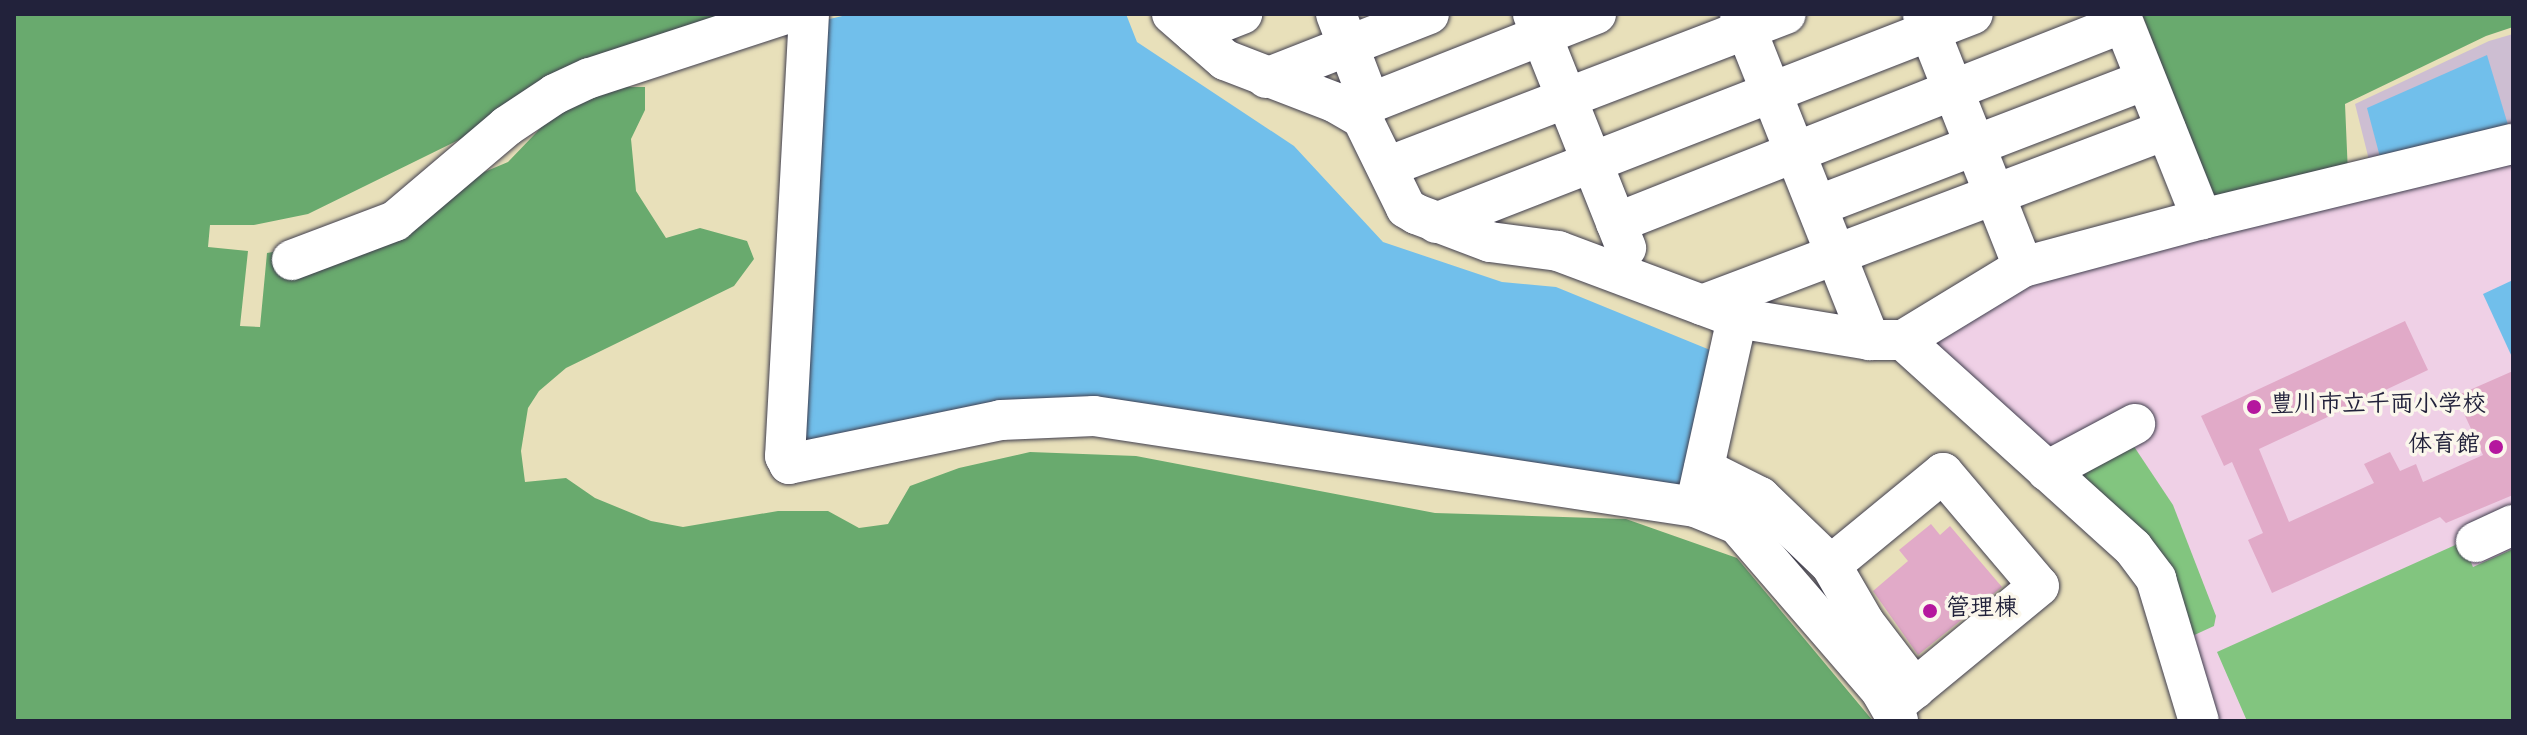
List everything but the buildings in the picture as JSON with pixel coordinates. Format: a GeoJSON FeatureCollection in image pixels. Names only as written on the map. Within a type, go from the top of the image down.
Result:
{"type":"FeatureCollection","features":[{"type":"Feature","properties":{"kind":"street"},"geometry":{"type":"LineString","coordinates":[[292,260],[395,221],[507,126],[555,94],[590,78],[786,14]]}},
{"type":"Feature","properties":{"kind":"street"},"geometry":{"type":"LineString","coordinates":[[809,14],[785,456],[789,464],[1001,420],[1094,416],[1760,497],[1831,565],[1864,622],[1902,706]]}},
{"type":"Feature","properties":{"kind":"street"},"geometry":{"type":"LineString","coordinates":[[1183,24],[1242,14]]}},
{"type":"Feature","properties":{"kind":"street"},"geometry":{"type":"LineString","coordinates":[[1266,78],[1342,30],[1429,14]]}},
{"type":"Feature","properties":{"kind":"street"},"geometry":{"type":"LineString","coordinates":[[1183,24],[1225,60],[1266,78],[1366,110],[1537,25],[1596,14]]}},
{"type":"Feature","properties":{"kind":"street"},"geometry":{"type":"LineString","coordinates":[[1387,167],[1566,98],[1743,22],[1786,14]]}},
{"type":"Feature","properties":{"kind":"street"},"geometry":{"type":"LineString","coordinates":[[1436,223],[1771,93],[1927,22],[1973,14]]}},
{"type":"Feature","properties":{"kind":"street"},"geometry":{"type":"LineString","coordinates":[[1616,223],[1953,90],[2121,18],[2202,219]]}},
{"type":"Feature","properties":{"kind":"street"},"geometry":{"type":"LineString","coordinates":[[1743,22],[1836,255],[1887,340],[2047,471],[2133,548],[2156,579],[2199,721]]}},
{"type":"Feature","properties":{"kind":"street"},"geometry":{"type":"LineString","coordinates":[[1927,22],[2023,267]]}},
{"type":"Feature","properties":{"kind":"street"},"geometry":{"type":"LineString","coordinates":[[1537,25],[1639,281]]}},
{"type":"Feature","properties":{"kind":"street"},"geometry":{"type":"LineString","coordinates":[[1342,30],[1366,110],[1406,208],[1436,223],[1490,242],[1558,251],[1720,312],[1887,340],[2023,267],[2202,219],[2513,144]]}},
{"type":"Feature","properties":{"kind":"street"},"geometry":{"type":"LineString","coordinates":[[1817,206],[2146,80]]}},
{"type":"Feature","properties":{"kind":"street"},"geometry":{"type":"LineString","coordinates":[[1720,312],[1836,255],[2166,130]]}},
{"type":"Feature","properties":{"kind":"street"},"geometry":{"type":"LineString","coordinates":[[1699,488],[1720,312]]}},
{"type":"Feature","properties":{"kind":"street"},"geometry":{"type":"LineString","coordinates":[[2047,471],[2135,424]]}},
{"type":"Feature","properties":{"kind":"street"},"geometry":{"type":"LineString","coordinates":[[1831,565],[1943,473],[2039,586],[1902,706]]}},
{"type":"Feature","properties":{"kind":"street"},"geometry":{"type":"LineString","coordinates":[[1699,488],[1737,524],[1902,706]]}},
{"type":"Feature","properties":{"kind":"street"},"geometry":{"type":"LineString","coordinates":[[2476,542],[2513,525]]}},
{"type":"Feature","properties":{"kind":"shaded area"},"geometry":{"type":"Polygon","coordinates":[[[2513,34],[2513,130],[2371,168],[2355,104],[2489,41],[2513,34]]]}},
{"type":"Feature","properties":{"kind":"shaded area","name":"豊川市立千両小学校"},"geometry":{"type":"Polygon","coordinates":[[[2513,161],[2513,721],[2211,721],[2167,573],[1933,351],[1934,337],[2025,283],[2513,161]]]}},
{"type":"Feature","properties":{"kind":"green space"},"geometry":{"type":"Polygon","coordinates":[[[14,14],[742,14],[479,130],[308,214],[254,225],[210,225],[208,247],[248,251],[240,326],[260,327],[267,253],[309,246],[508,162],[558,110],[593,87],[645,87],[645,110],[631,139],[636,191],[666,238],[700,228],[747,241],[754,259],[734,286],[566,368],[539,391],[528,408],[521,451],[525,482],[566,478],[595,498],[651,521],[683,527],[778,511],[828,511],[859,528],[888,524],[910,486],[959,468],[1030,452],[1136,456],[1435,513],[1626,519],[1737,558],[1873,721],[14,721],[14,14]]]}},
{"type":"Feature","properties":{"kind":"green space"},"geometry":{"type":"Polygon","coordinates":[[[2142,14],[2513,14],[2513,27],[2486,36],[2345,104],[2348,174],[2216,205],[2142,14]]]}},
{"type":"Feature","properties":{"kind":"green space"},"geometry":{"type":"Polygon","coordinates":[[[2133,445],[2173,505],[2216,616],[2214,626],[2190,637],[2078,474],[2133,445]]]}},
{"type":"Feature","properties":{"kind":"green space"},"geometry":{"type":"Polygon","coordinates":[[[2462,542],[2473,567],[2513,549],[2513,721],[2247,721],[2217,652],[2462,542]]]}},
{"type":"Feature","properties":{"kind":"water"},"geometry":{"type":"Polygon","coordinates":[[[851,14],[1126,14],[1137,42],[1294,146],[1383,242],[1502,282],[1556,287],[1715,352],[1679,500],[1118,408],[796,455],[821,21],[851,14]]]}},
{"type":"Feature","properties":{"kind":"water"},"geometry":{"type":"Polygon","coordinates":[[[2487,55],[2508,125],[2380,157],[2367,108],[2487,55]]]}},
{"type":"Feature","properties":{"kind":"water"},"geometry":{"type":"Polygon","coordinates":[[[2513,280],[2513,356],[2512,357],[2483,294],[2513,280]]]}},
{"type":"Feature","properties":{"kind":"place","name":"豊川市立千両小学校"},"geometry":{"type":"Point","coordinates":[2254,407]}},
{"type":"Feature","properties":{"kind":"place","name":"体育館"},"geometry":{"type":"Point","coordinates":[2496,447]}},
{"type":"Feature","properties":{"kind":"place","name":"管理棟"},"geometry":{"type":"Point","coordinates":[1930,611]}}]}
